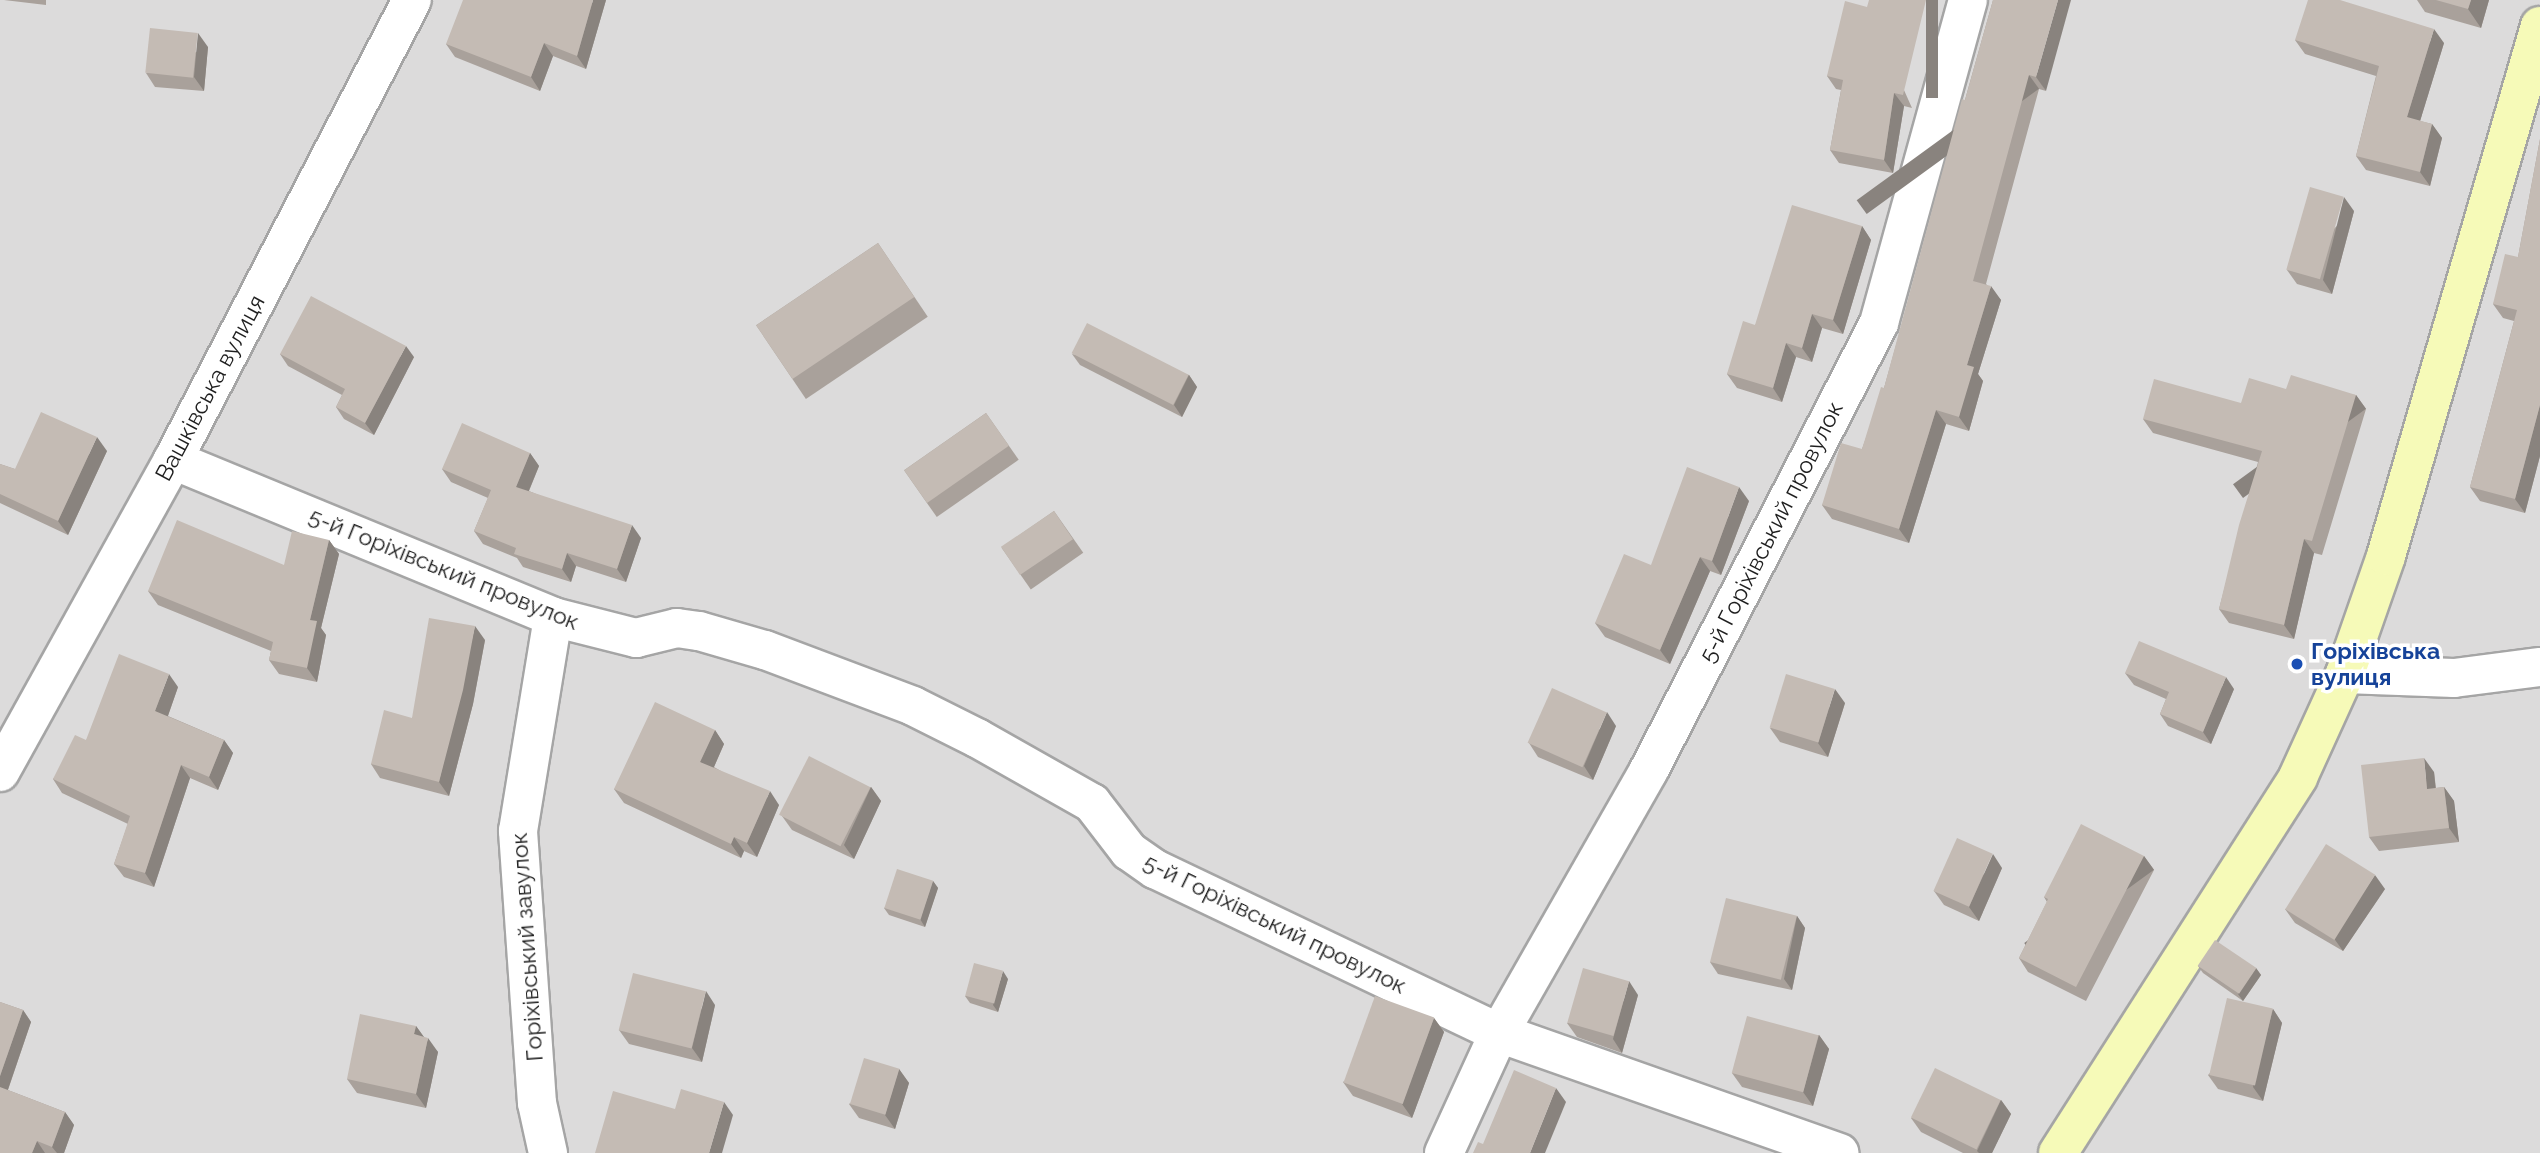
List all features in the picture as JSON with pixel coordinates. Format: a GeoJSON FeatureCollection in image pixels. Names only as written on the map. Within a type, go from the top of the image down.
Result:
{"type":"FeatureCollection","features":[{"type":"Feature","properties":{"kind":"street","name":"Вашківська вулиця"},"geometry":{"type":"LineString","coordinates":[[0,772],[173,460],[412,0]]}},
{"type":"Feature","properties":{"kind":"street","name":"5-й Горіхівський провулок"},"geometry":{"type":"LineString","coordinates":[[1499,1033],[1649,770],[1879,323],[1968,0]]}},
{"type":"Feature","properties":{"kind":"street"},"geometry":{"type":"LineString","coordinates":[[2058,1153],[2298,778],[2345,674],[2386,556],[2540,26]]}},
{"type":"Feature","properties":{"kind":"street","name":"5-й Горіхівський провулок"},"geometry":{"type":"LineString","coordinates":[[173,460],[553,617],[636,638],[677,628],[699,631],[765,650],[913,706],[977,738],[1092,803],[1129,851],[1155,869],[1499,1033],[1839,1153]]}},
{"type":"Feature","properties":{"kind":"street","name":"Горіхівський завулок"},"geometry":{"type":"LineString","coordinates":[[548,1153],[537,1103],[518,831],[553,617]]}},
{"type":"Feature","properties":{"kind":"street"},"geometry":{"type":"LineString","coordinates":[[2345,674],[2454,678],[2540,667]]}},
{"type":"Feature","properties":{"kind":"street"},"geometry":{"type":"LineString","coordinates":[[1444,1153],[1499,1033]]}},
{"type":"Feature","properties":{"kind":"shaded area"},"geometry":{"type":"Polygon","coordinates":[[[0,0],[2540,0],[2540,1153],[0,1153],[0,0]]]}},
{"type":"Feature","properties":{"kind":"building"},"geometry":{"type":"Polygon","coordinates":[[[463,0],[593,0],[577,56],[544,43],[531,77],[446,44],[463,0]]]}},
{"type":"Feature","properties":{"kind":"building"},"geometry":{"type":"Polygon","coordinates":[[[1869,0],[1926,0],[1903,95],[1894,93],[1884,160],[1830,150],[1843,80],[1827,76],[1845,1],[1867,7],[1869,0]]]}},
{"type":"Feature","properties":{"kind":"building"},"geometry":{"type":"Polygon","coordinates":[[[1993,0],[2058,0],[2036,77],[2029,75],[1973,281],[1991,286],[1967,365],[1974,367],[1959,417],[1936,410],[1899,529],[1822,505],[1841,443],[1862,449],[1881,387],[1884,388],[1962,99],[1965,100],[1993,0]]]}},
{"type":"Feature","properties":{"kind":"building"},"geometry":{"type":"Polygon","coordinates":[[[2308,0],[2340,0],[2434,29],[2407,117],[2432,124],[2420,172],[2356,156],[2379,66],[2295,40],[2308,0]]]}},
{"type":"Feature","properties":{"kind":"building"},"geometry":{"type":"Polygon","coordinates":[[[2436,0],[2471,0],[2468,9],[2436,0]]]}},
{"type":"Feature","properties":{"kind":"building"},"geometry":{"type":"Polygon","coordinates":[[[150,28],[198,33],[193,78],[145,73],[150,28]]]}},
{"type":"Feature","properties":{"kind":"building"},"geometry":{"type":"Polygon","coordinates":[[[2540,139],[2540,405],[2515,499],[2470,487],[2517,310],[2493,304],[2505,254],[2518,257],[2540,139]]]}},
{"type":"Feature","properties":{"kind":"building"},"geometry":{"type":"Polygon","coordinates":[[[2310,187],[2344,197],[2320,279],[2286,270],[2310,187]]]}},
{"type":"Feature","properties":{"kind":"building"},"geometry":{"type":"Polygon","coordinates":[[[1792,205],[1862,226],[1833,320],[1812,314],[1802,348],[1786,343],[1773,388],[1727,374],[1743,321],[1755,325],[1792,205]]]}},
{"type":"Feature","properties":{"kind":"building"},"geometry":{"type":"Polygon","coordinates":[[[878,243],[914,297],[792,379],[756,325],[878,243]]]}},
{"type":"Feature","properties":{"kind":"building"},"geometry":{"type":"Polygon","coordinates":[[[311,296],[406,346],[365,423],[336,407],[345,389],[280,354],[311,296]]]}},
{"type":"Feature","properties":{"kind":"building"},"geometry":{"type":"Polygon","coordinates":[[[1087,323],[1189,375],[1173,405],[1072,353],[1087,323]]]}},
{"type":"Feature","properties":{"kind":"building"},"geometry":{"type":"Polygon","coordinates":[[[2291,375],[2356,395],[2312,541],[2304,539],[2284,625],[2219,609],[2239,525],[2262,451],[2143,419],[2154,379],[2241,403],[2249,378],[2286,389],[2291,375]]]}},
{"type":"Feature","properties":{"kind":"building"},"geometry":{"type":"Polygon","coordinates":[[[41,412],[97,437],[58,521],[0,494],[0,464],[15,469],[41,412]]]}},
{"type":"Feature","properties":{"kind":"building"},"geometry":{"type":"Polygon","coordinates":[[[986,413],[1009,446],[927,503],[904,470],[986,413]]]}},
{"type":"Feature","properties":{"kind":"building"},"geometry":{"type":"Polygon","coordinates":[[[462,423],[530,453],[516,487],[632,525],[617,569],[567,553],[562,569],[514,554],[516,548],[474,531],[491,490],[442,469],[462,423]]]}},
{"type":"Feature","properties":{"kind":"building"},"geometry":{"type":"Polygon","coordinates":[[[1687,467],[1739,487],[1712,561],[1700,557],[1660,650],[1595,623],[1624,554],[1651,565],[1687,467]]]}},
{"type":"Feature","properties":{"kind":"building"},"geometry":{"type":"Polygon","coordinates":[[[1054,511],[1073,539],[1020,575],[1001,547],[1054,511]]]}},
{"type":"Feature","properties":{"kind":"building"},"geometry":{"type":"Polygon","coordinates":[[[177,520],[284,565],[292,531],[329,540],[310,620],[317,621],[307,668],[269,660],[273,642],[148,591],[177,520]]]}},
{"type":"Feature","properties":{"kind":"building"},"geometry":{"type":"Polygon","coordinates":[[[429,618],[475,626],[463,690],[439,782],[371,764],[384,710],[412,718],[429,618]]]}},
{"type":"Feature","properties":{"kind":"building"},"geometry":{"type":"Polygon","coordinates":[[[2139,641],[2226,677],[2203,732],[2160,714],[2169,692],[2125,673],[2139,641]]]}},
{"type":"Feature","properties":{"kind":"building"},"geometry":{"type":"Polygon","coordinates":[[[119,654],[169,674],[155,711],[224,740],[209,777],[181,765],[145,873],[114,864],[130,816],[53,779],[75,735],[86,740],[119,654]]]}},
{"type":"Feature","properties":{"kind":"building"},"geometry":{"type":"Polygon","coordinates":[[[1786,674],[1835,689],[1818,742],[1770,728],[1786,674]]]}},
{"type":"Feature","properties":{"kind":"building"},"geometry":{"type":"Polygon","coordinates":[[[1552,688],[1607,712],[1582,767],[1528,743],[1552,688]]]}},
{"type":"Feature","properties":{"kind":"building"},"geometry":{"type":"Polygon","coordinates":[[[655,702],[715,730],[700,762],[770,791],[747,843],[734,837],[731,844],[614,789],[655,702]]]}},
{"type":"Feature","properties":{"kind":"building"},"geometry":{"type":"Polygon","coordinates":[[[809,756],[870,787],[841,846],[779,815],[809,756]]]}},
{"type":"Feature","properties":{"kind":"building"},"geometry":{"type":"Polygon","coordinates":[[[2424,758],[2427,789],[2444,787],[2449,828],[2369,837],[2361,765],[2424,758]]]}},
{"type":"Feature","properties":{"kind":"building"},"geometry":{"type":"Polygon","coordinates":[[[2081,824],[2144,856],[2076,987],[2019,958],[2048,899],[2044,897],[2081,824]]]}},
{"type":"Feature","properties":{"kind":"building"},"geometry":{"type":"Polygon","coordinates":[[[1957,838],[1993,854],[1969,907],[1933,891],[1957,838]]]}},
{"type":"Feature","properties":{"kind":"building"},"geometry":{"type":"Polygon","coordinates":[[[2326,844],[2375,875],[2334,940],[2285,909],[2326,844]]]}},
{"type":"Feature","properties":{"kind":"building"},"geometry":{"type":"Polygon","coordinates":[[[897,869],[933,881],[920,920],[884,908],[897,869]]]}},
{"type":"Feature","properties":{"kind":"building"},"geometry":{"type":"Polygon","coordinates":[[[1726,898],[1797,916],[1781,980],[1710,962],[1726,898]]]}},
{"type":"Feature","properties":{"kind":"building"},"geometry":{"type":"Polygon","coordinates":[[[2215,940],[2256,968],[2239,994],[2198,966],[2215,940]]]}},
{"type":"Feature","properties":{"kind":"building"},"geometry":{"type":"Polygon","coordinates":[[[974,963],[1003,971],[994,1004],[965,996],[974,963]]]}},
{"type":"Feature","properties":{"kind":"building"},"geometry":{"type":"Polygon","coordinates":[[[1583,968],[1629,981],[1613,1036],[1567,1023],[1583,968]]]}},
{"type":"Feature","properties":{"kind":"building"},"geometry":{"type":"Polygon","coordinates":[[[633,973],[706,991],[691,1048],[619,1030],[633,973]]]}},
{"type":"Feature","properties":{"kind":"building"},"geometry":{"type":"Polygon","coordinates":[[[1375,996],[1434,1018],[1403,1104],[1344,1082],[1375,996]]]}},
{"type":"Feature","properties":{"kind":"building"},"geometry":{"type":"Polygon","coordinates":[[[2227,998],[2273,1009],[2255,1086],[2209,1075],[2227,998]]]}},
{"type":"Feature","properties":{"kind":"building"},"geometry":{"type":"Polygon","coordinates":[[[0,1002],[23,1010],[0,1076],[0,1002]]]}},
{"type":"Feature","properties":{"kind":"building"},"geometry":{"type":"Polygon","coordinates":[[[360,1014],[416,1026],[414,1034],[428,1038],[416,1094],[347,1079],[360,1014]]]}},
{"type":"Feature","properties":{"kind":"building"},"geometry":{"type":"Polygon","coordinates":[[[1747,1016],[1818,1035],[1803,1092],[1732,1073],[1747,1016]]]}},
{"type":"Feature","properties":{"kind":"building"},"geometry":{"type":"Polygon","coordinates":[[[864,1058],[899,1069],[885,1115],[850,1104],[864,1058]]]}},
{"type":"Feature","properties":{"kind":"building"},"geometry":{"type":"Polygon","coordinates":[[[1935,1068],[2001,1100],[1977,1149],[1911,1117],[1935,1068]]]}},
{"type":"Feature","properties":{"kind":"building"},"geometry":{"type":"Polygon","coordinates":[[[1514,1070],[1556,1088],[1530,1153],[1473,1153],[1478,1142],[1483,1144],[1514,1070]]]}},
{"type":"Feature","properties":{"kind":"building"},"geometry":{"type":"Polygon","coordinates":[[[0,1087],[65,1112],[52,1147],[37,1141],[32,1153],[0,1153],[0,1087]]]}},
{"type":"Feature","properties":{"kind":"building"},"geometry":{"type":"Polygon","coordinates":[[[681,1089],[724,1102],[709,1153],[595,1153],[613,1091],[675,1109],[681,1089]]]}},
{"type":"Feature","properties":{"kind":"place","name":"Горіхівська вулиця"},"geometry":{"type":"Point","coordinates":[2297,664]}}]}
